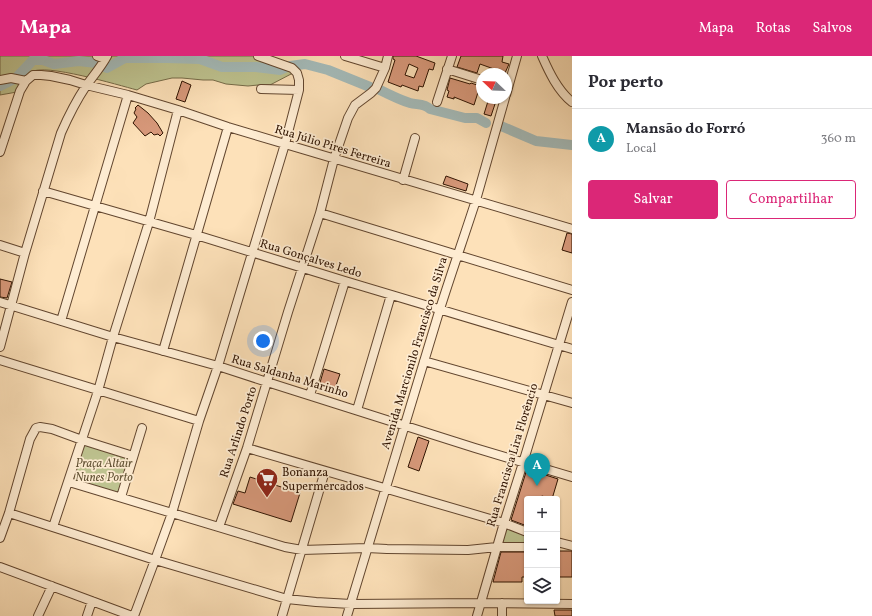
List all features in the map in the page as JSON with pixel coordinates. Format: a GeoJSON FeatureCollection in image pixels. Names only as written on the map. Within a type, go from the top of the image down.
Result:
{"type":"FeatureCollection","features":[{"type":"Feature","properties":{"kind":"street"},"geometry":{"type":"LineString","coordinates":[[0,347],[10,305],[61,133],[68,116],[86,86],[104,62],[97,56]]}},
{"type":"Feature","properties":{"kind":"street"},"geometry":{"type":"LineString","coordinates":[[0,567],[133,616],[172,513],[285,144],[299,90],[297,73],[292,68],[258,56]]}},
{"type":"Feature","properties":{"kind":"street"},"geometry":{"type":"LineString","coordinates":[[345,56],[385,68]]}},
{"type":"Feature","properties":{"kind":"street","name":"Rua Arlindo Porto"},"geometry":{"type":"LineString","coordinates":[[219,527],[247,448],[320,213],[334,159],[351,110],[376,88],[385,68],[388,56]]}},
{"type":"Feature","properties":{"kind":"street"},"geometry":{"type":"LineString","coordinates":[[437,102],[452,56]]}},
{"type":"Feature","properties":{"kind":"street"},"geometry":{"type":"LineString","coordinates":[[512,73],[517,56]]}},
{"type":"Feature","properties":{"kind":"street"},"geometry":{"type":"LineString","coordinates":[[542,56],[560,89],[569,99]]}},
{"type":"Feature","properties":{"kind":"street"},"geometry":{"type":"LineString","coordinates":[[447,69],[476,78]]}},
{"type":"Feature","properties":{"kind":"street","name":"Rua Júlio Pires Ferreira"},"geometry":{"type":"LineString","coordinates":[[23,80],[34,75],[41,75],[64,79],[86,86],[128,95],[403,180],[572,229]]}},
{"type":"Feature","properties":{"kind":"street"},"geometry":{"type":"LineString","coordinates":[[0,80],[10,78],[23,80],[0,152]]}},
{"type":"Feature","properties":{"kind":"street"},"geometry":{"type":"LineString","coordinates":[[261,89],[299,90]]}},
{"type":"Feature","properties":{"kind":"street"},"geometry":{"type":"LineString","coordinates":[[555,93],[569,99]]}},
{"type":"Feature","properties":{"kind":"street"},"geometry":{"type":"LineString","coordinates":[[60,321],[128,95]]}},
{"type":"Feature","properties":{"kind":"street","name":"Avenida Marcionilo Francisco da Silva"},"geometry":{"type":"LineString","coordinates":[[347,616],[404,425],[475,201],[503,104]]}},
{"type":"Feature","properties":{"kind":"street"},"geometry":{"type":"LineString","coordinates":[[53,527],[98,391],[148,222],[178,110]]}},
{"type":"Feature","properties":{"kind":"street"},"geometry":{"type":"LineString","coordinates":[[163,351],[228,127]]}},
{"type":"Feature","properties":{"kind":"street"},"geometry":{"type":"LineString","coordinates":[[403,180],[415,138]]}},
{"type":"Feature","properties":{"kind":"street","name":"Rua Gonçalves Ledo"},"geometry":{"type":"LineString","coordinates":[[43,191],[196,235],[345,282],[572,349]]}},
{"type":"Feature","properties":{"kind":"street"},"geometry":{"type":"LineString","coordinates":[[320,213],[572,290]]}},
{"type":"Feature","properties":{"kind":"street"},"geometry":{"type":"LineString","coordinates":[[0,245],[25,253]]}},
{"type":"Feature","properties":{"kind":"street"},"geometry":{"type":"LineString","coordinates":[[310,395],[345,282]]}},
{"type":"Feature","properties":{"kind":"street"},"geometry":{"type":"LineString","coordinates":[[358,410],[391,295]]}},
{"type":"Feature","properties":{"kind":"street","name":"Rua Saldanha Marinho"},"geometry":{"type":"LineString","coordinates":[[0,302],[113,337],[218,366],[572,478]]}},
{"type":"Feature","properties":{"kind":"street","name":"Rua Francisca Lira Florêncio"},"geometry":{"type":"LineString","coordinates":[[477,616],[572,302]]}},
{"type":"Feature","properties":{"kind":"street"},"geometry":{"type":"LineString","coordinates":[[0,360],[199,421]]}},
{"type":"Feature","properties":{"kind":"street"},"geometry":{"type":"LineString","coordinates":[[424,361],[572,403]]}},
{"type":"Feature","properties":{"kind":"street"},"geometry":{"type":"LineString","coordinates":[[0,538],[9,513],[30,440],[36,428],[40,427],[52,429],[133,456]]}},
{"type":"Feature","properties":{"kind":"street"},"geometry":{"type":"LineString","coordinates":[[121,497],[142,428]]}},
{"type":"Feature","properties":{"kind":"street"},"geometry":{"type":"LineString","coordinates":[[247,448],[504,523],[524,531]]}},
{"type":"Feature","properties":{"kind":"street"},"geometry":{"type":"LineString","coordinates":[[282,616],[325,471]]}},
{"type":"Feature","properties":{"kind":"street"},"geometry":{"type":"LineString","coordinates":[[69,482],[285,547],[302,550],[367,548],[468,550],[524,546]]}},
{"type":"Feature","properties":{"kind":"street"},"geometry":{"type":"LineString","coordinates":[[9,513],[155,560],[286,599],[351,604],[572,604]]}},
{"type":"Feature","properties":{"kind":"street"},"geometry":{"type":"LineString","coordinates":[[560,543],[571,546]]}},
{"type":"Feature","properties":{"kind":"street"},"geometry":{"type":"LineString","coordinates":[[560,546],[571,546]]}},
{"type":"Feature","properties":{"kind":"street"},"geometry":{"type":"LineString","coordinates":[[38,616],[52,586]]}},
{"type":"Feature","properties":{"kind":"street"},"geometry":{"type":"LineString","coordinates":[[87,616],[92,601]]}},
{"type":"Feature","properties":{"kind":"street"},"geometry":{"type":"LineString","coordinates":[[502,603],[502,616]]}},
{"type":"Feature","properties":{"kind":"green space"},"geometry":{"type":"Polygon","coordinates":[[[0,56],[98,56],[111,58],[112,56],[263,56],[293,73],[270,85],[248,86],[226,84],[213,80],[172,78],[146,84],[137,90],[66,72],[39,70],[31,72],[26,76],[17,92],[0,95],[0,56]]]}},
{"type":"Feature","properties":{"kind":"green space","name":"Praça Altair Nunes Porto"},"geometry":{"type":"Polygon","coordinates":[[[82,440],[133,456],[121,497],[69,482],[82,440]]]}},
{"type":"Feature","properties":{"kind":"green space"},"geometry":{"type":"Polygon","coordinates":[[[504,524],[524,532],[524,545],[497,546],[504,524]]]}},
{"type":"Feature","properties":{"kind":"building"},"geometry":{"type":"Polygon","coordinates":[[[393,56],[416,56],[435,63],[433,70],[429,69],[423,87],[419,86],[418,91],[388,82],[395,60],[393,59],[393,56]],[[409,64],[405,75],[414,78],[418,68],[409,64]]]}},
{"type":"Feature","properties":{"kind":"building"},"geometry":{"type":"Polygon","coordinates":[[[461,56],[503,56],[502,62],[509,64],[507,68],[491,68],[480,64],[479,68],[476,68],[476,73],[457,67],[461,56]]]}},
{"type":"Feature","properties":{"kind":"building"},"geometry":{"type":"Polygon","coordinates":[[[450,78],[476,85],[476,99],[474,105],[454,97],[454,99],[447,97],[449,91],[447,90],[450,78]]]}},
{"type":"Feature","properties":{"kind":"building"},"geometry":{"type":"Polygon","coordinates":[[[182,81],[191,85],[185,102],[176,99],[182,81]]]}},
{"type":"Feature","properties":{"kind":"building"},"geometry":{"type":"Polygon","coordinates":[[[487,104],[495,104],[491,116],[484,114],[487,104]]]}},
{"type":"Feature","properties":{"kind":"building"},"geometry":{"type":"Polygon","coordinates":[[[138,105],[157,123],[163,133],[160,136],[158,134],[154,135],[151,132],[145,136],[133,123],[137,117],[134,113],[135,108],[138,105]]]}},
{"type":"Feature","properties":{"kind":"building"},"geometry":{"type":"Polygon","coordinates":[[[446,176],[468,184],[466,191],[443,184],[446,176]]]}},
{"type":"Feature","properties":{"kind":"building"},"geometry":{"type":"Polygon","coordinates":[[[567,233],[572,234],[572,253],[562,250],[567,233]]]}},
{"type":"Feature","properties":{"kind":"building"},"geometry":{"type":"Polygon","coordinates":[[[0,279],[12,282],[7,298],[0,297],[0,279]]]}},
{"type":"Feature","properties":{"kind":"building"},"geometry":{"type":"Polygon","coordinates":[[[324,369],[340,374],[334,391],[319,386],[324,369]]]}},
{"type":"Feature","properties":{"kind":"building"},"geometry":{"type":"Polygon","coordinates":[[[418,437],[429,441],[419,471],[408,467],[418,437]]]}},
{"type":"Feature","properties":{"kind":"building"},"geometry":{"type":"Polygon","coordinates":[[[527,469],[558,479],[553,496],[524,496],[524,525],[511,520],[527,469]]]}},
{"type":"Feature","properties":{"kind":"building","name":"Bonanza Supermercados"},"geometry":{"type":"Polygon","coordinates":[[[250,477],[300,493],[291,522],[233,504],[238,491],[245,493],[250,477]]]}},
{"type":"Feature","properties":{"kind":"building"},"geometry":{"type":"Polygon","coordinates":[[[560,551],[572,551],[572,577],[560,577],[560,551]]]}},
{"type":"Feature","properties":{"kind":"building"},"geometry":{"type":"Polygon","coordinates":[[[501,552],[524,552],[524,577],[522,577],[522,582],[493,582],[501,552]]]}},
{"type":"Feature","properties":{"kind":"building"},"geometry":{"type":"Polygon","coordinates":[[[554,610],[572,610],[572,616],[555,616],[554,610]]]}},
{"type":"Feature","properties":{"kind":"waterway"},"geometry":{"type":"LineString","coordinates":[[0,86],[16,78],[33,60],[43,60],[54,64],[79,61],[96,63],[107,68],[125,58],[200,59],[222,67],[256,67],[280,70],[287,67]]}},
{"type":"Feature","properties":{"kind":"waterway"},"geometry":{"type":"LineString","coordinates":[[290,66],[305,64],[328,70],[370,87]]}},
{"type":"Feature","properties":{"kind":"waterway"},"geometry":{"type":"LineString","coordinates":[[380,90],[410,103],[423,105],[430,109],[465,118],[477,118],[486,123]]}},
{"type":"Feature","properties":{"kind":"waterway"},"geometry":{"type":"LineString","coordinates":[[501,126],[536,141],[572,145]]}},
{"type":"Feature","properties":{"kind":"place","name":"Mansão do Forró"},"geometry":{"type":"Point","coordinates":[537,486]}},
{"type":"Feature","properties":{"kind":"place","name":"Bonanza Supermercados"},"geometry":{"type":"Point","coordinates":[267,498]}}]}
